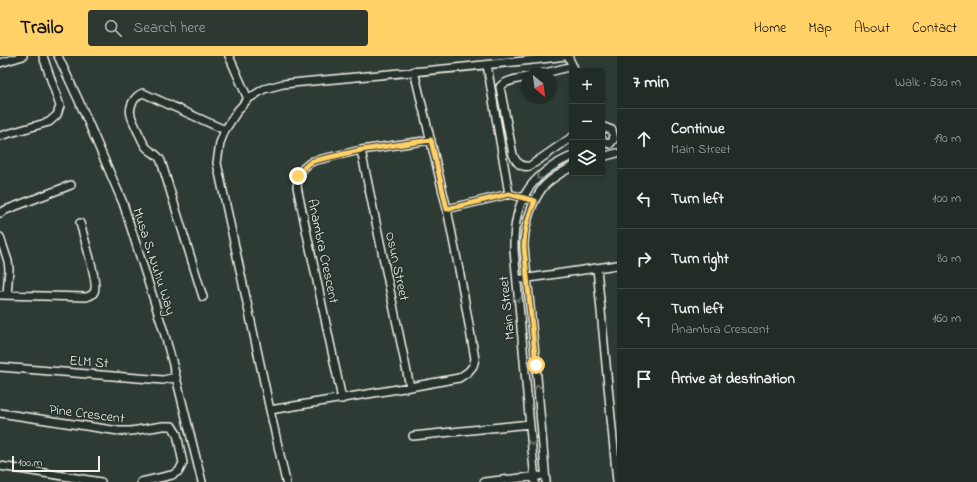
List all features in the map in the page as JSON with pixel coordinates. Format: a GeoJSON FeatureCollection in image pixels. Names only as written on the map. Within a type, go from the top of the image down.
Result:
{"type":"FeatureCollection","features":[{"type":"Feature","properties":{"kind":"street"},"geometry":{"type":"LineString","coordinates":[[0,63],[22,56]]}},
{"type":"Feature","properties":{"kind":"street"},"geometry":{"type":"LineString","coordinates":[[0,136],[49,122],[57,115],[60,106],[43,56]]}},
{"type":"Feature","properties":{"kind":"street","name":"Musa S. Nuhu Way"},"geometry":{"type":"LineString","coordinates":[[58,56],[123,203],[164,332],[202,482]]}},
{"type":"Feature","properties":{"kind":"street"},"geometry":{"type":"LineString","coordinates":[[229,56],[248,99]]}},
{"type":"Feature","properties":{"kind":"street"},"geometry":{"type":"LineString","coordinates":[[286,482],[217,163],[220,143],[225,130],[238,110],[248,99],[264,89],[283,84],[487,65],[564,56]]}},
{"type":"Feature","properties":{"kind":"street"},"geometry":{"type":"LineString","coordinates":[[568,56],[574,68]]}},
{"type":"Feature","properties":{"kind":"street"},"geometry":{"type":"LineString","coordinates":[[487,65],[509,194]]}},
{"type":"Feature","properties":{"kind":"street"},"geometry":{"type":"LineString","coordinates":[[557,72],[569,70]]}},
{"type":"Feature","properties":{"kind":"street"},"geometry":{"type":"LineString","coordinates":[[270,410],[459,378],[468,372],[473,366],[475,359],[447,209],[414,71]]}},
{"type":"Feature","properties":{"kind":"street"},"geometry":{"type":"LineString","coordinates":[[521,78],[505,82],[500,87],[513,155],[516,162],[522,166],[530,166],[569,139]]}},
{"type":"Feature","properties":{"kind":"street"},"geometry":{"type":"LineString","coordinates":[[203,297],[161,160],[144,144],[130,110],[137,96],[144,92],[225,130]]}},
{"type":"Feature","properties":{"kind":"street"},"geometry":{"type":"LineString","coordinates":[[605,127],[612,130],[615,154],[605,156]]}},
{"type":"Feature","properties":{"kind":"street","name":"Anambra Crescent"},"geometry":{"type":"LineString","coordinates":[[342,398],[297,187],[298,176],[307,165],[313,161],[361,150],[431,140]]}},
{"type":"Feature","properties":{"kind":"street"},"geometry":{"type":"LineString","coordinates":[[602,140],[603,142],[614,143]]}},
{"type":"Feature","properties":{"kind":"street","name":"Osun Street"},"geometry":{"type":"LineString","coordinates":[[361,150],[410,387]]}},
{"type":"Feature","properties":{"kind":"street","name":"Main Street"},"geometry":{"type":"LineString","coordinates":[[535,479],[513,235],[515,220],[523,197],[546,170],[569,157]]}},
{"type":"Feature","properties":{"kind":"street","name":"Main Street"},"geometry":{"type":"LineString","coordinates":[[546,479],[524,236],[526,224],[535,201],[544,187],[553,178],[569,169]]}},
{"type":"Feature","properties":{"kind":"street"},"geometry":{"type":"LineString","coordinates":[[0,213],[71,185]]}},
{"type":"Feature","properties":{"kind":"street"},"geometry":{"type":"LineString","coordinates":[[447,209],[509,194],[535,201]]}},
{"type":"Feature","properties":{"kind":"street"},"geometry":{"type":"LineString","coordinates":[[0,237],[8,261],[9,269],[4,295],[86,297],[94,293],[95,285],[89,253],[80,222]]}},
{"type":"Feature","properties":{"kind":"street"},"geometry":{"type":"LineString","coordinates":[[516,280],[617,265]]}},
{"type":"Feature","properties":{"kind":"street"},"geometry":{"type":"LineString","coordinates":[[597,268],[617,482]]}},
{"type":"Feature","properties":{"kind":"street","name":"ELM St"},"geometry":{"type":"LineString","coordinates":[[0,367],[164,380],[176,377]]}},
{"type":"Feature","properties":{"kind":"street","name":"Pine Crescent"},"geometry":{"type":"LineString","coordinates":[[0,413],[119,431],[172,426],[177,434],[183,463],[179,471],[172,476],[141,482]]}},
{"type":"Feature","properties":{"kind":"street"},"geometry":{"type":"LineString","coordinates":[[413,436],[530,424]]}},
{"type":"Feature","properties":{"kind":"street"},"geometry":{"type":"LineString","coordinates":[[0,466],[101,482]]}},
{"type":"Feature","properties":{"kind":"street"},"geometry":{"type":"LineString","coordinates":[[484,482],[546,479]]}},
{"type":"Feature","properties":{"kind":"route"},"geometry":{"type":"LineString","coordinates":[[298,176],[307,165],[313,161],[361,150],[431,140],[447,209],[509,194],[535,201],[526,224],[524,247],[536,365]]}}]}
